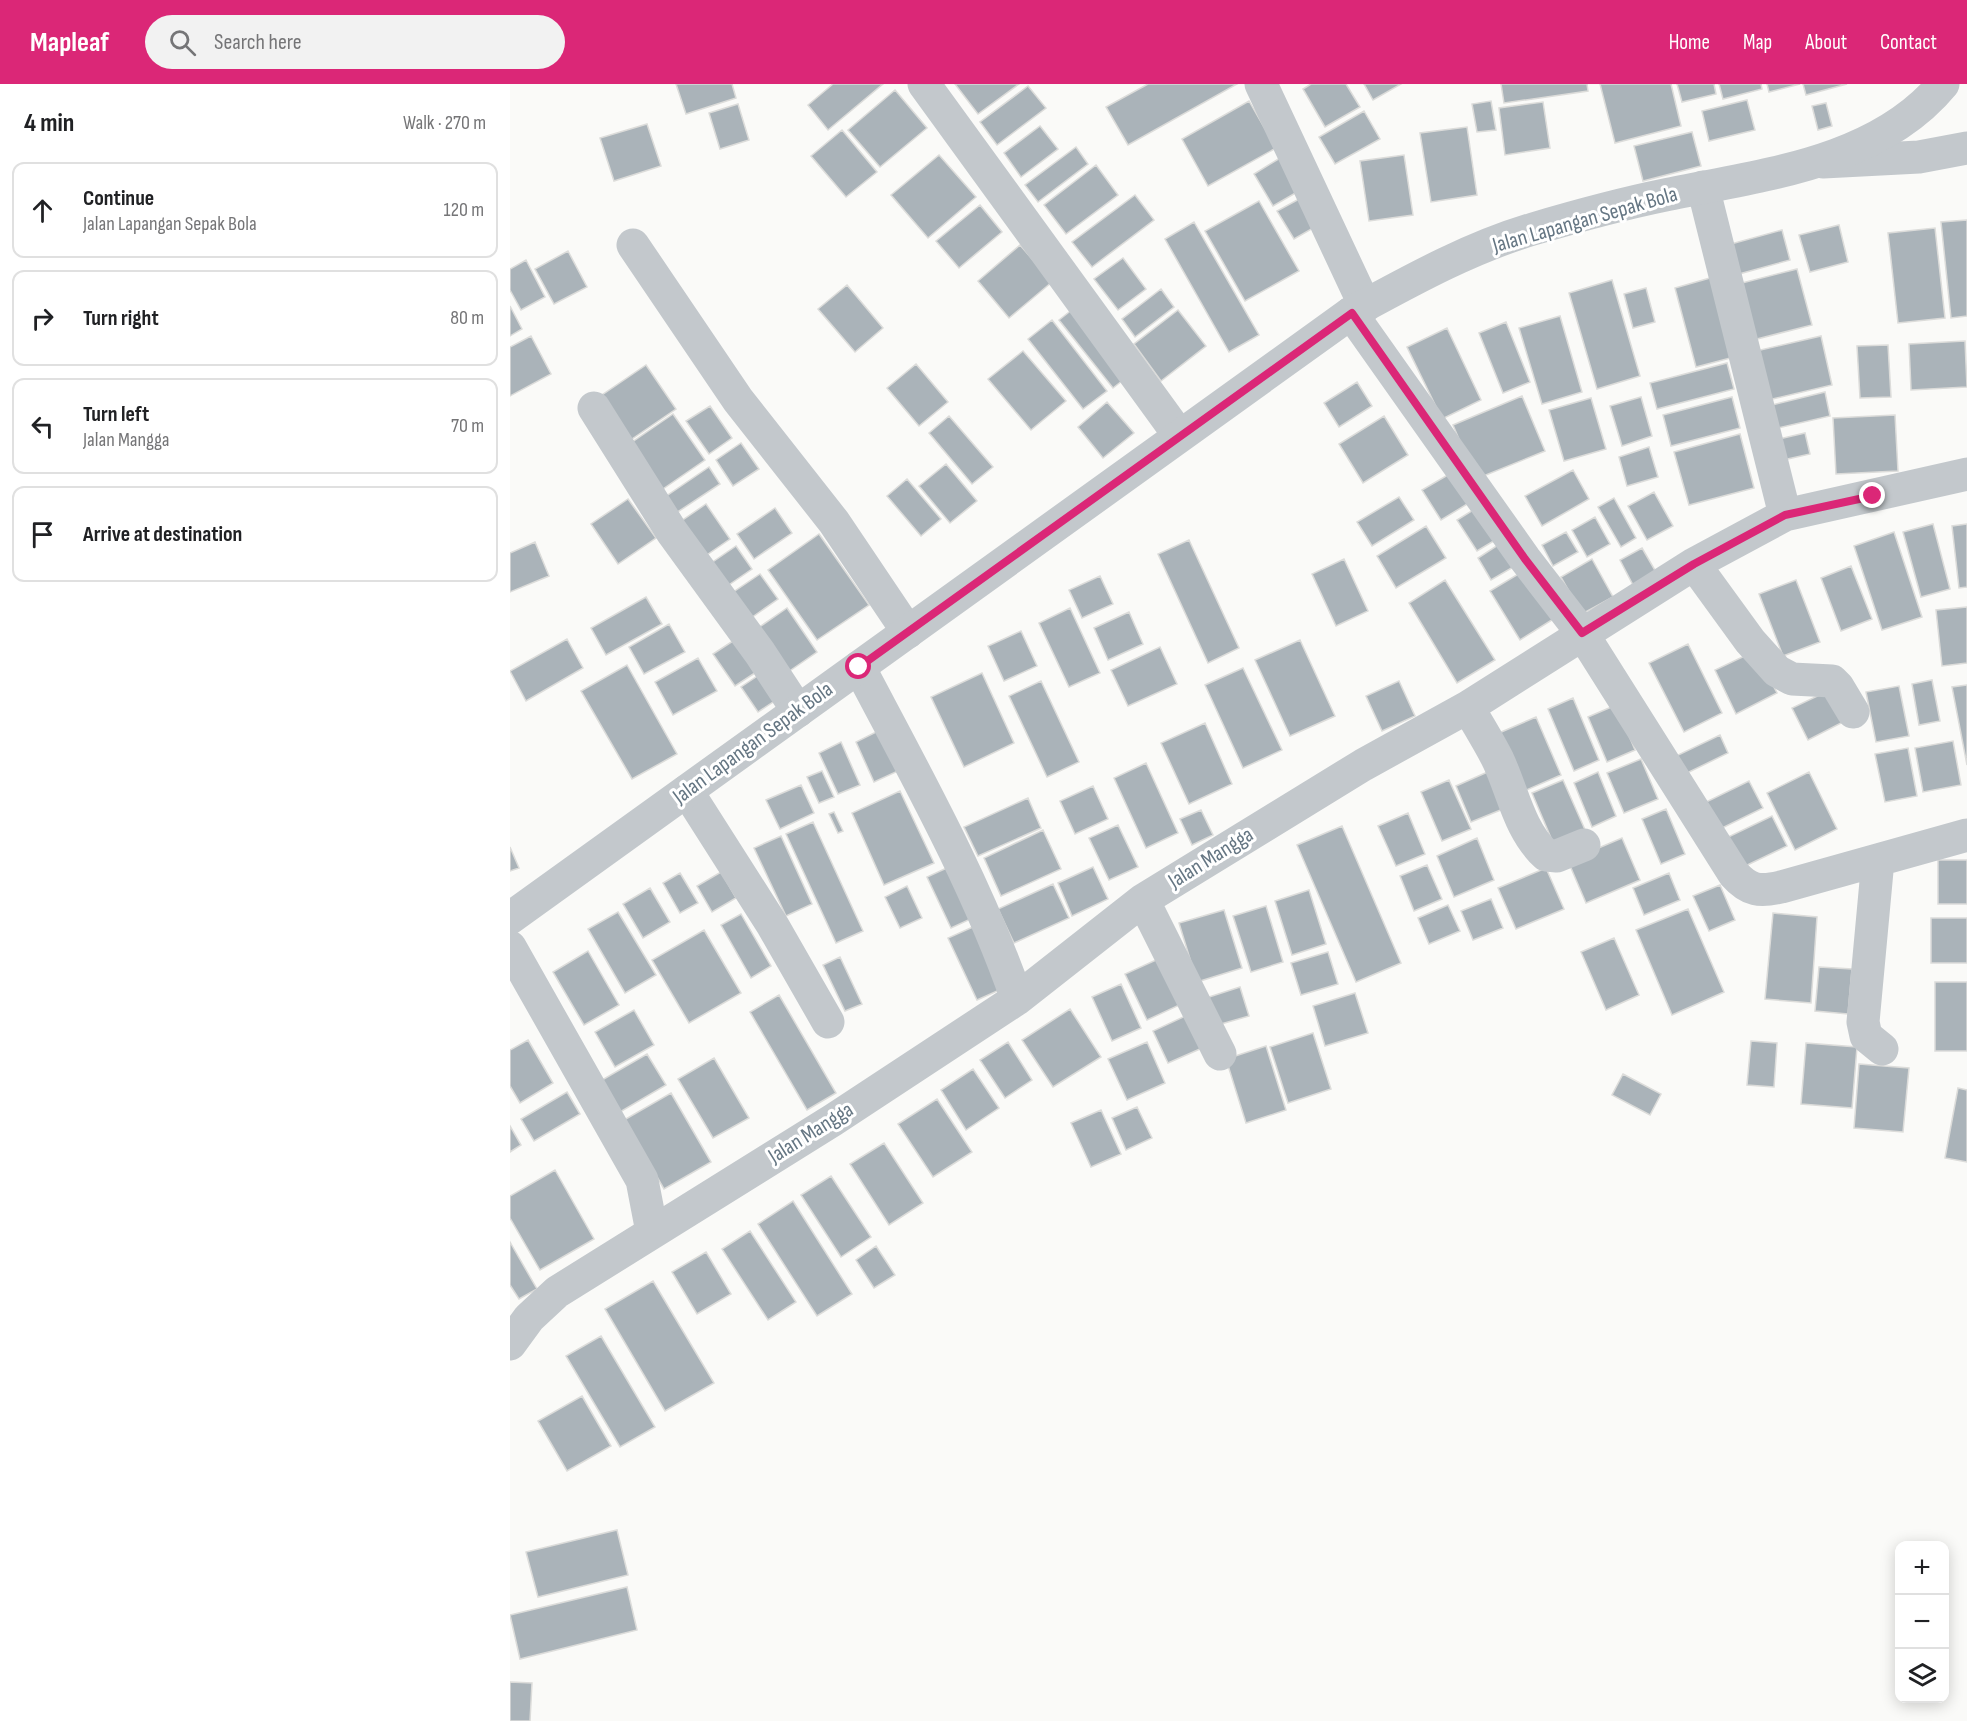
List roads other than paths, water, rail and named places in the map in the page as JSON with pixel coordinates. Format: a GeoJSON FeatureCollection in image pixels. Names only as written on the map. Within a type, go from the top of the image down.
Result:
{"type":"FeatureCollection","features":[{"type":"Feature","properties":{"kind":"street"},"geometry":{"type":"LineString","coordinates":[[924,84],[1179,435]]}},
{"type":"Feature","properties":{"kind":"street"},"geometry":{"type":"LineString","coordinates":[[1261,84],[1358,309],[1525,559],[1582,633],[1734,874],[1745,886],[1765,891],[1967,835]]}},
{"type":"Feature","properties":{"kind":"street","name":"Jalan Lapangan Sepak Bola"},"geometry":{"type":"LineString","coordinates":[[510,918],[1179,435],[1358,309],[1438,266],[1531,230],[1633,202],[1818,163],[1884,133],[1934,95],[1943,84]]}},
{"type":"Feature","properties":{"kind":"street"},"geometry":{"type":"LineString","coordinates":[[1818,163],[1919,157],[1967,148]]}},
{"type":"Feature","properties":{"kind":"street"},"geometry":{"type":"LineString","coordinates":[[1703,187],[1785,515]]}},
{"type":"Feature","properties":{"kind":"street"},"geometry":{"type":"LineString","coordinates":[[633,245],[738,400],[834,522],[908,632]]}},
{"type":"Feature","properties":{"kind":"street"},"geometry":{"type":"LineString","coordinates":[[594,408],[672,532],[760,653],[798,711]]}},
{"type":"Feature","properties":{"kind":"street","name":"Jalan Mangga"},"geometry":{"type":"LineString","coordinates":[[510,1344],[529,1318],[557,1292],[833,1120],[1017,999],[1143,900],[1363,765],[1468,707],[1694,564],[1785,515],[1967,474]]}},
{"type":"Feature","properties":{"kind":"street"},"geometry":{"type":"LineString","coordinates":[[1694,564],[1739,626],[1778,671],[1792,679],[1832,681],[1853,712]]}},
{"type":"Feature","properties":{"kind":"street"},"geometry":{"type":"LineString","coordinates":[[859,667],[935,811],[1005,964],[1017,999]]}},
{"type":"Feature","properties":{"kind":"street"},"geometry":{"type":"LineString","coordinates":[[1468,707],[1498,760],[1527,832],[1536,846],[1546,855],[1557,856],[1584,845]]}},
{"type":"Feature","properties":{"kind":"street"},"geometry":{"type":"LineString","coordinates":[[687,791],[773,927],[828,1022]]}},
{"type":"Feature","properties":{"kind":"street"},"geometry":{"type":"LineString","coordinates":[[1878,860],[1863,1022],[1866,1036],[1882,1049]]}},
{"type":"Feature","properties":{"kind":"street"},"geometry":{"type":"LineString","coordinates":[[1143,900],[1220,1054]]}},
{"type":"Feature","properties":{"kind":"street"},"geometry":{"type":"LineString","coordinates":[[510,947],[642,1180],[652,1232]]}}]}
